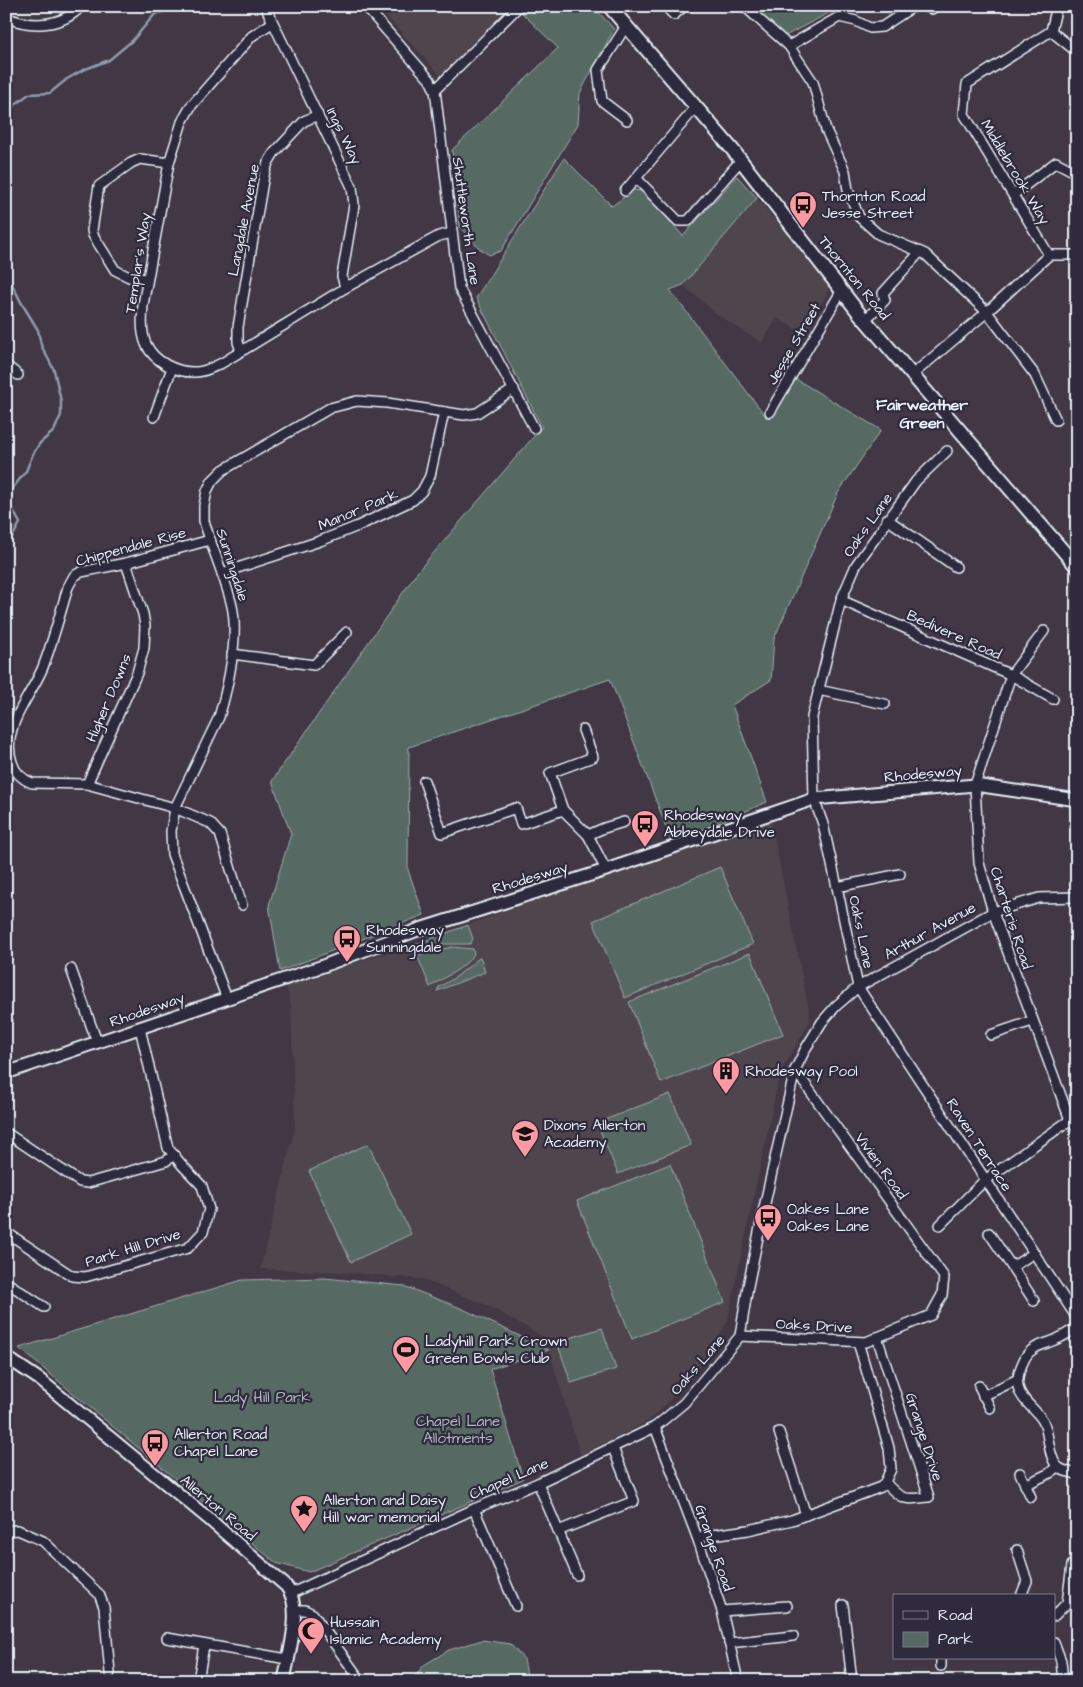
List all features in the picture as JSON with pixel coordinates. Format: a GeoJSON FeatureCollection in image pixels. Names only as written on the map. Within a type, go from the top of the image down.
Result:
{"type":"FeatureCollection","features":[{"type":"Feature","properties":{"kind":"main road","name":"Thornton Road"},"geometry":{"type":"LineString","coordinates":[[609,6],[741,160],[842,290],[912,375],[1077,567]]}},
{"type":"Feature","properties":{"kind":"street"},"geometry":{"type":"LineString","coordinates":[[6,17],[19,23],[52,24],[75,13],[81,6]]}},
{"type":"Feature","properties":{"kind":"street","name":"Ings Way"},"geometry":{"type":"LineString","coordinates":[[265,6],[352,187],[354,204],[342,276],[345,288]]}},
{"type":"Feature","properties":{"kind":"street"},"geometry":{"type":"LineString","coordinates":[[436,90],[519,6]]}},
{"type":"Feature","properties":{"kind":"street"},"geometry":{"type":"LineString","coordinates":[[665,6],[674,15],[684,6]]}},
{"type":"Feature","properties":{"kind":"street"},"geometry":{"type":"LineString","coordinates":[[744,6],[789,46],[813,82],[826,130],[845,171],[848,190],[859,217],[878,234],[925,254],[987,312],[1035,374],[1056,420]]}},
{"type":"Feature","properties":{"kind":"street"},"geometry":{"type":"LineString","coordinates":[[789,46],[839,17],[856,21],[870,28],[882,27],[914,6]]}},
{"type":"Feature","properties":{"kind":"street"},"geometry":{"type":"LineString","coordinates":[[1057,6],[1051,31],[1077,52]]}},
{"type":"Feature","properties":{"kind":"street","name":"Shuttleworth Lane"},"geometry":{"type":"LineString","coordinates":[[372,8],[436,90],[459,288],[534,428]]}},
{"type":"Feature","properties":{"kind":"street","name":"Templar's Way"},"geometry":{"type":"LineString","coordinates":[[272,23],[252,36],[191,106],[182,122],[169,163],[147,279],[142,325],[146,345],[156,358],[172,368],[196,372],[209,369],[345,288],[439,236],[452,233]]}},
{"type":"Feature","properties":{"kind":"street"},"geometry":{"type":"LineString","coordinates":[[626,26],[598,70],[602,101],[626,120]]}},
{"type":"Feature","properties":{"kind":"street","name":"Middlebrook Way"},"geometry":{"type":"LineString","coordinates":[[1049,255],[964,114],[967,84],[1051,31]]}},
{"type":"Feature","properties":{"kind":"street"},"geometry":{"type":"LineString","coordinates":[[625,191],[696,107]]}},
{"type":"Feature","properties":{"kind":"street","name":"Langdale Avenue"},"geometry":{"type":"LineString","coordinates":[[242,351],[238,342],[238,328],[264,175],[274,153],[304,121],[318,115]]}},
{"type":"Feature","properties":{"kind":"street"},"geometry":{"type":"LineString","coordinates":[[147,279],[129,276],[115,270],[93,235],[92,225],[97,190],[103,183],[140,159],[169,163]]}},
{"type":"Feature","properties":{"kind":"street"},"geometry":{"type":"LineString","coordinates":[[636,178],[678,221],[688,221],[741,160]]}},
{"type":"Feature","properties":{"kind":"street"},"geometry":{"type":"LineString","coordinates":[[1013,195],[1056,162],[1071,170]]}},
{"type":"Feature","properties":{"kind":"street"},"geometry":{"type":"LineString","coordinates":[[866,319],[885,300],[883,293],[920,252]]}},
{"type":"Feature","properties":{"kind":"street"},"geometry":{"type":"LineString","coordinates":[[912,375],[987,312],[1049,255],[1077,255]]}},
{"type":"Feature","properties":{"kind":"street","name":"Jesse Street"},"geometry":{"type":"LineString","coordinates":[[770,412],[842,290]]}},
{"type":"Feature","properties":{"kind":"street"},"geometry":{"type":"LineString","coordinates":[[6,364],[18,375]]}},
{"type":"Feature","properties":{"kind":"street"},"geometry":{"type":"LineString","coordinates":[[154,417],[172,368]]}},
{"type":"Feature","properties":{"kind":"street","name":"Sunningdale"},"geometry":{"type":"LineString","coordinates":[[227,999],[172,854],[171,831],[175,808],[219,717],[224,702],[232,654],[234,618],[222,573],[204,521],[207,491],[212,481],[232,464],[330,408],[357,401],[387,403],[464,415],[477,412],[514,390]]}},
{"type":"Feature","properties":{"kind":"street","name":"Manor Park"},"geometry":{"type":"LineString","coordinates":[[222,573],[320,541],[358,526],[413,500],[422,491],[430,476],[444,412]]}},
{"type":"Feature","properties":{"kind":"street","name":"Oaks Lane"},"geometry":{"type":"LineString","coordinates":[[655,1428],[684,1404],[740,1336],[765,1203],[795,1070],[822,1022],[836,1006],[858,987],[837,887],[814,799],[812,718],[841,600],[856,564],[916,481],[947,451]]}},
{"type":"Feature","properties":{"kind":"street"},"geometry":{"type":"LineString","coordinates":[[887,519],[956,567]]}},
{"type":"Feature","properties":{"kind":"street","name":"Chippendale Rise"},"geometry":{"type":"LineString","coordinates":[[210,540],[126,563],[81,572],[74,576],[68,587],[42,669],[11,728],[9,738],[10,760],[14,768],[26,780],[47,784],[88,784],[175,808],[210,822],[220,834],[242,904]]}},
{"type":"Feature","properties":{"kind":"street","name":"Higher Downs"},"geometry":{"type":"LineString","coordinates":[[88,784],[137,673],[144,648],[146,632],[143,614],[126,563]]}},
{"type":"Feature","properties":{"kind":"street","name":"Bedivere Road"},"geometry":{"type":"LineString","coordinates":[[841,600],[1011,675],[1053,699]]}},
{"type":"Feature","properties":{"kind":"street","name":"Charteris Road"},"geometry":{"type":"LineString","coordinates":[[1044,631],[1011,675],[974,785],[979,863],[993,912],[1032,1021],[1070,1120],[1077,1128]]}},
{"type":"Feature","properties":{"kind":"street"},"geometry":{"type":"LineString","coordinates":[[232,654],[314,665],[348,632]]}},
{"type":"Feature","properties":{"kind":"street"},"geometry":{"type":"LineString","coordinates":[[818,690],[885,704]]}},
{"type":"Feature","properties":{"kind":"street"},"geometry":{"type":"LineString","coordinates":[[583,730],[593,757],[550,773],[563,810],[588,835],[606,870]]}},
{"type":"Feature","properties":{"kind":"street"},"geometry":{"type":"LineString","coordinates":[[424,781],[442,833],[516,808],[522,824],[563,810]]}},
{"type":"Feature","properties":{"kind":"street","name":"Rhodesway"},"geometry":{"type":"LineString","coordinates":[[6,1073],[323,966],[411,932],[606,870],[814,799],[974,785],[1077,800]]}},
{"type":"Feature","properties":{"kind":"street"},"geometry":{"type":"LineString","coordinates":[[588,835],[624,822]]}},
{"type":"Feature","properties":{"kind":"street"},"geometry":{"type":"LineString","coordinates":[[837,887],[900,874]]}},
{"type":"Feature","properties":{"kind":"street","name":"Arthur Avenue"},"geometry":{"type":"LineString","coordinates":[[858,987],[993,912],[1039,898],[1077,897]]}},
{"type":"Feature","properties":{"kind":"street"},"geometry":{"type":"LineString","coordinates":[[71,969],[97,1042]]}},
{"type":"Feature","properties":{"kind":"street","name":"Raven Terrace"},"geometry":{"type":"LineString","coordinates":[[858,987],[1077,1318]]}},
{"type":"Feature","properties":{"kind":"street"},"geometry":{"type":"LineString","coordinates":[[991,1035],[1032,1021]]}},
{"type":"Feature","properties":{"kind":"street","name":"Park Hill Drive"},"geometry":{"type":"LineString","coordinates":[[6,1232],[72,1276],[85,1277],[188,1248],[203,1232],[209,1209],[202,1186],[168,1148],[140,1028]]}},
{"type":"Feature","properties":{"kind":"street","name":"Vivien Road"},"geometry":{"type":"LineString","coordinates":[[795,1070],[944,1277]]}},
{"type":"Feature","properties":{"kind":"street"},"geometry":{"type":"LineString","coordinates":[[940,1225],[985,1180],[1070,1120]]}},
{"type":"Feature","properties":{"kind":"street"},"geometry":{"type":"LineString","coordinates":[[8,1134],[80,1182],[88,1183],[166,1161],[174,1155]]}},
{"type":"Feature","properties":{"kind":"street"},"geometry":{"type":"LineString","coordinates":[[989,1233],[1034,1301]]}},
{"type":"Feature","properties":{"kind":"street"},"geometry":{"type":"LineString","coordinates":[[1012,1267],[1034,1253]]}},
{"type":"Feature","properties":{"kind":"street","name":"Oaks Drive"},"geometry":{"type":"LineString","coordinates":[[740,1336],[866,1342],[931,1315],[942,1295],[944,1277]]}},
{"type":"Feature","properties":{"kind":"street"},"geometry":{"type":"LineString","coordinates":[[6,1282],[44,1307]]}},
{"type":"Feature","properties":{"kind":"street"},"geometry":{"type":"LineString","coordinates":[[1077,1328],[1056,1340],[1034,1348],[1026,1356],[1018,1379],[1018,1387],[1022,1396],[1043,1422],[1057,1466],[1060,1469],[1077,1474]]}},
{"type":"Feature","properties":{"kind":"street","name":"Grange Drive"},"geometry":{"type":"LineString","coordinates":[[877,1337],[929,1497],[908,1500],[894,1492],[885,1482]]}},
{"type":"Feature","properties":{"kind":"street"},"geometry":{"type":"LineString","coordinates":[[697,1537],[748,1530],[792,1520],[881,1487],[891,1469],[889,1448],[858,1342]]}},
{"type":"Feature","properties":{"kind":"street","name":"Allerton Road"},"geometry":{"type":"LineString","coordinates":[[6,1357],[40,1379],[210,1520],[292,1593]]}},
{"type":"Feature","properties":{"kind":"street"},"geometry":{"type":"LineString","coordinates":[[983,1396],[1018,1379]]}},
{"type":"Feature","properties":{"kind":"street"},"geometry":{"type":"LineString","coordinates":[[979,1386],[990,1408]]}},
{"type":"Feature","properties":{"kind":"street","name":"Chapel Lane"},"geometry":{"type":"LineString","coordinates":[[292,1593],[474,1509],[538,1483],[655,1428]]}},
{"type":"Feature","properties":{"kind":"street","name":"Grange Road"},"geometry":{"type":"LineString","coordinates":[[655,1428],[697,1537],[722,1611],[738,1681]]}},
{"type":"Feature","properties":{"kind":"street"},"geometry":{"type":"LineString","coordinates":[[779,1432],[806,1514]]}},
{"type":"Feature","properties":{"kind":"street"},"geometry":{"type":"LineString","coordinates":[[558,1531],[634,1501],[613,1448]]}},
{"type":"Feature","properties":{"kind":"street"},"geometry":{"type":"LineString","coordinates":[[1025,1485],[1050,1473],[1057,1466]]}},
{"type":"Feature","properties":{"kind":"street"},"geometry":{"type":"LineString","coordinates":[[1020,1473],[1031,1497]]}},
{"type":"Feature","properties":{"kind":"street"},"geometry":{"type":"LineString","coordinates":[[538,1483],[577,1575]]}},
{"type":"Feature","properties":{"kind":"street"},"geometry":{"type":"LineString","coordinates":[[474,1509],[516,1606]]}},
{"type":"Feature","properties":{"kind":"street"},"geometry":{"type":"LineString","coordinates":[[6,1531],[18,1530],[43,1540],[99,1594],[104,1607],[110,1673]]}},
{"type":"Feature","properties":{"kind":"street"},"geometry":{"type":"LineString","coordinates":[[1017,1550],[1027,1581],[1022,1594]]}},
{"type":"Feature","properties":{"kind":"street"},"geometry":{"type":"LineString","coordinates":[[1056,1614],[1067,1603],[1072,1565]]}},
{"type":"Feature","properties":{"kind":"street"},"geometry":{"type":"LineString","coordinates":[[284,1681],[294,1625],[292,1593]]}},
{"type":"Feature","properties":{"kind":"street"},"geometry":{"type":"LineString","coordinates":[[843,1605],[852,1681]]}},
{"type":"Feature","properties":{"kind":"street"},"geometry":{"type":"LineString","coordinates":[[722,1611],[787,1606]]}},
{"type":"Feature","properties":{"kind":"street"},"geometry":{"type":"LineString","coordinates":[[294,1610],[305,1610],[313,1614],[361,1681]]}},
{"type":"Feature","properties":{"kind":"street"},"geometry":{"type":"LineString","coordinates":[[729,1643],[793,1636]]}},
{"type":"Feature","properties":{"kind":"street"},"geometry":{"type":"LineString","coordinates":[[167,1638],[287,1659]]}},
{"type":"Feature","properties":{"kind":"street"},"geometry":{"type":"LineString","coordinates":[[198,1681],[204,1644]]}},
{"type":"Feature","properties":{"kind":"street"},"geometry":{"type":"LineString","coordinates":[[1056,1647],[1061,1661],[1063,1681]]}},
{"type":"Feature","properties":{"kind":"shaded area"},"geometry":{"type":"Polygon","coordinates":[[[395,6],[510,6],[442,77],[386,16],[395,6]]]}},
{"type":"Feature","properties":{"kind":"shaded area"},"geometry":{"type":"Polygon","coordinates":[[[757,198],[830,287],[805,335],[777,318],[762,343],[718,315],[683,285],[757,198]]]}},
{"type":"Feature","properties":{"kind":"shaded area","name":"Dixons Allerton Academy"},"geometry":{"type":"Polygon","coordinates":[[[771,821],[811,1020],[780,1073],[727,1323],[690,1380],[650,1420],[581,1457],[545,1338],[490,1307],[422,1279],[337,1272],[260,1269],[295,1128],[291,1006],[286,984],[418,943],[571,887],[771,821]]]}},
{"type":"Feature","properties":{"kind":"green space"},"geometry":{"type":"Polygon","coordinates":[[[528,6],[593,6],[614,29],[580,93],[578,124],[501,251],[489,255],[479,248],[460,227],[452,150],[558,48],[522,13],[528,6]]]}},
{"type":"Feature","properties":{"kind":"green space"},"geometry":{"type":"Polygon","coordinates":[[[751,6],[842,6],[785,36],[751,6]]]}},
{"type":"Feature","properties":{"kind":"green space"},"geometry":{"type":"Polygon","coordinates":[[[564,158],[612,206],[633,190],[643,191],[683,236],[737,176],[757,198],[683,285],[670,290],[767,418],[794,378],[881,430],[838,493],[774,639],[771,680],[732,705],[767,802],[672,843],[610,679],[409,747],[408,870],[424,915],[280,971],[269,905],[291,834],[272,781],[418,571],[542,427],[476,298],[564,158]]]}},
{"type":"Feature","properties":{"kind":"green space"},"geometry":{"type":"Polygon","coordinates":[[[720,867],[753,944],[625,998],[593,921],[720,867]]]}},
{"type":"Feature","properties":{"kind":"green space"},"geometry":{"type":"Polygon","coordinates":[[[468,925],[473,939],[470,944],[442,944],[418,950],[413,945],[468,925]]]}},
{"type":"Feature","properties":{"kind":"green space"},"geometry":{"type":"Polygon","coordinates":[[[452,947],[473,949],[474,954],[459,969],[430,987],[417,955],[452,947]]]}},
{"type":"Feature","properties":{"kind":"green space"},"geometry":{"type":"Polygon","coordinates":[[[750,953],[783,1034],[661,1083],[629,1002],[750,953]]]}},
{"type":"Feature","properties":{"kind":"green space"},"geometry":{"type":"Polygon","coordinates":[[[479,958],[485,972],[437,991],[439,987],[456,977],[479,958]]]}},
{"type":"Feature","properties":{"kind":"green space"},"geometry":{"type":"Polygon","coordinates":[[[670,1094],[691,1145],[618,1174],[597,1123],[670,1094]]]}},
{"type":"Feature","properties":{"kind":"green space"},"geometry":{"type":"Polygon","coordinates":[[[368,1144],[411,1234],[351,1262],[309,1171],[368,1144]]]}},
{"type":"Feature","properties":{"kind":"green space"},"geometry":{"type":"Polygon","coordinates":[[[670,1164],[725,1302],[632,1339],[577,1201],[670,1164]]]}},
{"type":"Feature","properties":{"kind":"green space","name":"Lady Hill Park"},"geometry":{"type":"Polygon","coordinates":[[[325,1278],[404,1286],[463,1309],[549,1350],[490,1369],[523,1479],[309,1572],[276,1563],[19,1348],[242,1280],[325,1278]]]}},
{"type":"Feature","properties":{"kind":"green space"},"geometry":{"type":"Polygon","coordinates":[[[602,1328],[616,1369],[571,1383],[557,1342],[602,1328]]]}},
{"type":"Feature","properties":{"kind":"green space"},"geometry":{"type":"Polygon","coordinates":[[[482,1640],[510,1644],[524,1659],[528,1681],[411,1681],[424,1665],[449,1650],[482,1640]]]}},
{"type":"Feature","properties":{"kind":"waterway"},"geometry":{"type":"LineString","coordinates":[[6,114],[29,94],[50,93],[67,79],[83,70],[109,60],[133,40],[155,14],[179,6]]}},
{"type":"Feature","properties":{"kind":"waterway"},"geometry":{"type":"LineString","coordinates":[[6,272],[38,330],[41,345],[54,370],[61,401],[61,415],[54,431],[40,443],[26,471],[12,489],[8,501],[20,523],[14,534],[6,542]]}},
{"type":"Feature","properties":{"kind":"place","name":"Thornton Road Jesse Street"},"geometry":{"type":"Point","coordinates":[803,229]}},
{"type":"Feature","properties":{"kind":"place","name":"Rhodesway Abbeydale Drive"},"geometry":{"type":"Point","coordinates":[645,848]}},
{"type":"Feature","properties":{"kind":"place","name":"Rhodesway Sunningdale"},"geometry":{"type":"Point","coordinates":[347,963]}},
{"type":"Feature","properties":{"kind":"place","name":"Rhodesway Pool"},"geometry":{"type":"Point","coordinates":[726,1095]}},
{"type":"Feature","properties":{"kind":"place","name":"Dixons Allerton Academy"},"geometry":{"type":"Point","coordinates":[525,1158]}},
{"type":"Feature","properties":{"kind":"place","name":"Oakes Lane Oakes Lane"},"geometry":{"type":"Point","coordinates":[768,1242]}},
{"type":"Feature","properties":{"kind":"place","name":"Ladyhill Park Crown Green Bowls Club"},"geometry":{"type":"Point","coordinates":[406,1374]}},
{"type":"Feature","properties":{"kind":"place","name":"Allerton Road Chapel Lane"},"geometry":{"type":"Point","coordinates":[155,1467]}},
{"type":"Feature","properties":{"kind":"place","name":"Allerton and Daisy Hill war memorial"},"geometry":{"type":"Point","coordinates":[304,1533]}},
{"type":"Feature","properties":{"kind":"place","name":"Hussain Islamic Academy"},"geometry":{"type":"Point","coordinates":[311,1655]}},
{"type":"Feature","properties":{"kind":"district","name":"Fairweather Green"},"geometry":{"type":"Point","coordinates":[922,414]}},
{"type":"Feature","properties":{"kind":"park label","name":"Chapel Lane Allotments"},"geometry":{"type":"Point","coordinates":[458,1430]}}]}
